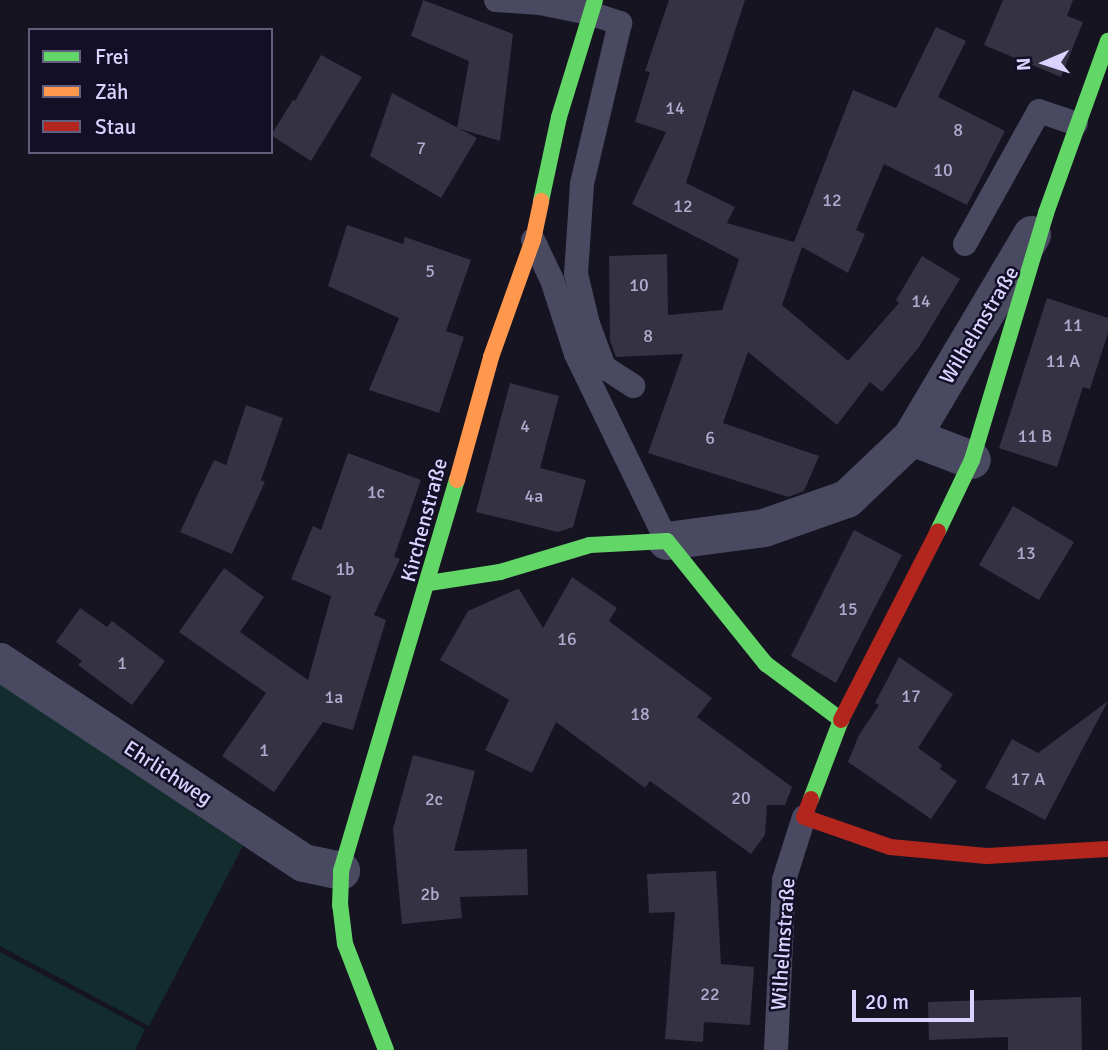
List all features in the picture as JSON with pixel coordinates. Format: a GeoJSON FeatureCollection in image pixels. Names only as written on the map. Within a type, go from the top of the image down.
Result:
{"type":"FeatureCollection","features":[{"type":"Feature","properties":{"kind":"street","name":"Kirchenstraße"},"geometry":{"type":"LineString","coordinates":[[386,1050],[345,944],[340,905],[341,871],[429,583],[491,357],[533,240],[559,117],[592,6]]}},
{"type":"Feature","properties":{"kind":"street","name":"Wilhelmstraße"},"geometry":{"type":"LineString","coordinates":[[804,817],[841,720],[898,614],[972,460],[1045,213],[1108,41]]}},
{"type":"Feature","properties":{"kind":"street","name":"Wilhelmstraße"},"geometry":{"type":"LineString","coordinates":[[429,583],[500,572],[590,545],[667,541],[764,528],[847,499],[912,437],[1045,213]]}},
{"type":"Feature","properties":{"kind":"street"},"geometry":{"type":"LineString","coordinates":[[912,437],[972,460]]}},
{"type":"Feature","properties":{"kind":"street"},"geometry":{"type":"LineString","coordinates":[[667,541],[766,664],[841,720]]}},
{"type":"Feature","properties":{"kind":"street","name":"Ehrlichweg"},"geometry":{"type":"LineString","coordinates":[[0,662],[304,863],[341,871]]}},
{"type":"Feature","properties":{"kind":"street"},"geometry":{"type":"LineString","coordinates":[[804,817],[890,847],[987,856],[1108,849]]}},
{"type":"Feature","properties":{"kind":"lane"},"geometry":{"type":"LineString","coordinates":[[496,0],[592,6],[620,23],[582,184],[576,274],[588,324],[604,367],[633,387]]}},
{"type":"Feature","properties":{"kind":"lane"},"geometry":{"type":"LineString","coordinates":[[965,244],[1039,111],[1076,124]]}},
{"type":"Feature","properties":{"kind":"lane"},"geometry":{"type":"LineString","coordinates":[[533,240],[552,280],[576,354],[667,541]]}},
{"type":"Feature","properties":{"kind":"lane","name":"Wilhelmstraße"},"geometry":{"type":"LineString","coordinates":[[776,1050],[784,880],[804,817]]}},
{"type":"Feature","properties":{"kind":"green space"},"geometry":{"type":"Polygon","coordinates":[[[0,683],[243,846],[149,1026],[0,946],[0,683]]]}},
{"type":"Feature","properties":{"kind":"green space"},"geometry":{"type":"Polygon","coordinates":[[[0,952],[145,1029],[135,1050],[0,1050],[0,952]]]}},
{"type":"Feature","properties":{"kind":"building"},"geometry":{"type":"Polygon","coordinates":[[[423,0],[513,34],[500,141],[457,128],[469,61],[411,36],[423,0]]]}},
{"type":"Feature","properties":{"kind":"building"},"geometry":{"type":"Polygon","coordinates":[[[669,0],[745,0],[686,183],[735,207],[727,223],[794,242],[853,90],[896,108],[936,27],[966,41],[938,97],[1005,131],[967,205],[884,164],[856,230],[865,234],[848,273],[802,247],[782,305],[848,361],[899,303],[896,300],[922,256],[960,279],[919,347],[882,392],[870,382],[837,425],[748,352],[723,423],[819,456],[804,491],[788,497],[648,453],[683,354],[616,357],[610,341],[609,256],[667,254],[668,315],[722,310],[739,259],[632,204],[666,132],[635,122],[650,72],[645,71],[669,0]]]}},
{"type":"Feature","properties":{"kind":"building"},"geometry":{"type":"Polygon","coordinates":[[[1003,0],[1073,0],[1067,16],[1083,22],[1061,77],[984,45],[1003,0]]]}},
{"type":"Feature","properties":{"kind":"building"},"geometry":{"type":"Polygon","coordinates":[[[321,55],[362,77],[311,161],[273,136],[273,132],[293,100],[295,101],[321,55]]]}},
{"type":"Feature","properties":{"kind":"building"},"geometry":{"type":"Polygon","coordinates":[[[392,93],[477,138],[441,198],[370,156],[392,93]]]}},
{"type":"Feature","properties":{"kind":"building"},"geometry":{"type":"Polygon","coordinates":[[[347,225],[403,244],[405,237],[471,260],[446,331],[464,337],[439,413],[369,390],[399,318],[328,286],[347,225]]]}},
{"type":"Feature","properties":{"kind":"building"},"geometry":{"type":"Polygon","coordinates":[[[1047,298],[1108,318],[1108,333],[1090,389],[1083,387],[1057,467],[999,448],[1047,298]]]}},
{"type":"Feature","properties":{"kind":"building"},"geometry":{"type":"Polygon","coordinates":[[[510,383],[559,396],[540,468],[586,480],[573,527],[558,532],[476,512],[510,383]]]}},
{"type":"Feature","properties":{"kind":"building"},"geometry":{"type":"Polygon","coordinates":[[[246,405],[283,418],[261,480],[265,482],[232,554],[180,532],[214,460],[226,465],[246,405]]]}},
{"type":"Feature","properties":{"kind":"building"},"geometry":{"type":"Polygon","coordinates":[[[348,453],[421,480],[394,557],[400,559],[374,615],[386,620],[353,730],[323,722],[274,792],[222,756],[266,693],[179,632],[224,568],[264,597],[240,632],[308,680],[331,596],[291,579],[313,526],[321,530],[348,453]]]}},
{"type":"Feature","properties":{"kind":"building"},"geometry":{"type":"Polygon","coordinates":[[[1013,506],[1074,542],[1039,600],[979,565],[1013,506]]]}},
{"type":"Feature","properties":{"kind":"building"},"geometry":{"type":"Polygon","coordinates":[[[854,530],[902,555],[836,683],[791,656],[854,530]]]}},
{"type":"Feature","properties":{"kind":"building"},"geometry":{"type":"Polygon","coordinates":[[[572,577],[617,608],[609,621],[712,698],[697,717],[792,787],[785,805],[767,805],[765,835],[751,854],[650,781],[645,788],[556,722],[532,773],[485,750],[509,700],[440,660],[468,611],[515,590],[519,589],[543,628],[572,577]]]}},
{"type":"Feature","properties":{"kind":"building"},"geometry":{"type":"Polygon","coordinates":[[[80,608],[107,627],[112,621],[165,661],[132,705],[78,665],[82,661],[56,642],[80,608]]]}},
{"type":"Feature","properties":{"kind":"building"},"geometry":{"type":"Polygon","coordinates":[[[899,657],[953,694],[918,748],[942,765],[940,769],[957,781],[931,819],[848,762],[859,735],[879,705],[875,703],[899,657]]]}},
{"type":"Feature","properties":{"kind":"building"},"geometry":{"type":"Polygon","coordinates":[[[1108,701],[1045,820],[985,788],[1012,739],[1038,753],[1108,701]]]}},
{"type":"Feature","properties":{"kind":"building"},"geometry":{"type":"Polygon","coordinates":[[[413,755],[475,771],[454,851],[527,849],[528,895],[460,897],[462,918],[402,924],[393,829],[413,755]]]}},
{"type":"Feature","properties":{"kind":"building"},"geometry":{"type":"Polygon","coordinates":[[[716,871],[721,964],[754,967],[750,1025],[704,1022],[703,1042],[665,1039],[675,912],[649,913],[647,874],[716,871]]]}},
{"type":"Feature","properties":{"kind":"building"},"geometry":{"type":"Polygon","coordinates":[[[1081,997],[1082,1050],[1008,1050],[1008,1037],[929,1040],[928,1002],[1081,997]]]}},
{"type":"Feature","properties":{"kind":"traffic: fast"},"geometry":{"type":"LineString","coordinates":[[541,201],[559,117],[595,0]]}},
{"type":"Feature","properties":{"kind":"traffic: fast"},"geometry":{"type":"LineString","coordinates":[[938,531],[972,460],[1046,213],[1108,41]]}},
{"type":"Feature","properties":{"kind":"traffic: fast"},"geometry":{"type":"LineString","coordinates":[[386,1050],[345,944],[340,905],[341,871],[457,480]]}},
{"type":"Feature","properties":{"kind":"traffic: fast"},"geometry":{"type":"LineString","coordinates":[[429,583],[500,572],[590,545],[667,541],[766,664],[841,720],[811,799]]}},
{"type":"Feature","properties":{"kind":"traffic: slow"},"geometry":{"type":"LineString","coordinates":[[457,480],[491,357],[533,240],[541,201]]}},
{"type":"Feature","properties":{"kind":"traffic: jam"},"geometry":{"type":"LineString","coordinates":[[841,720],[938,531]]}},
{"type":"Feature","properties":{"kind":"traffic: jam"},"geometry":{"type":"LineString","coordinates":[[811,799],[804,817],[890,847],[987,856],[1108,849]]}}]}
